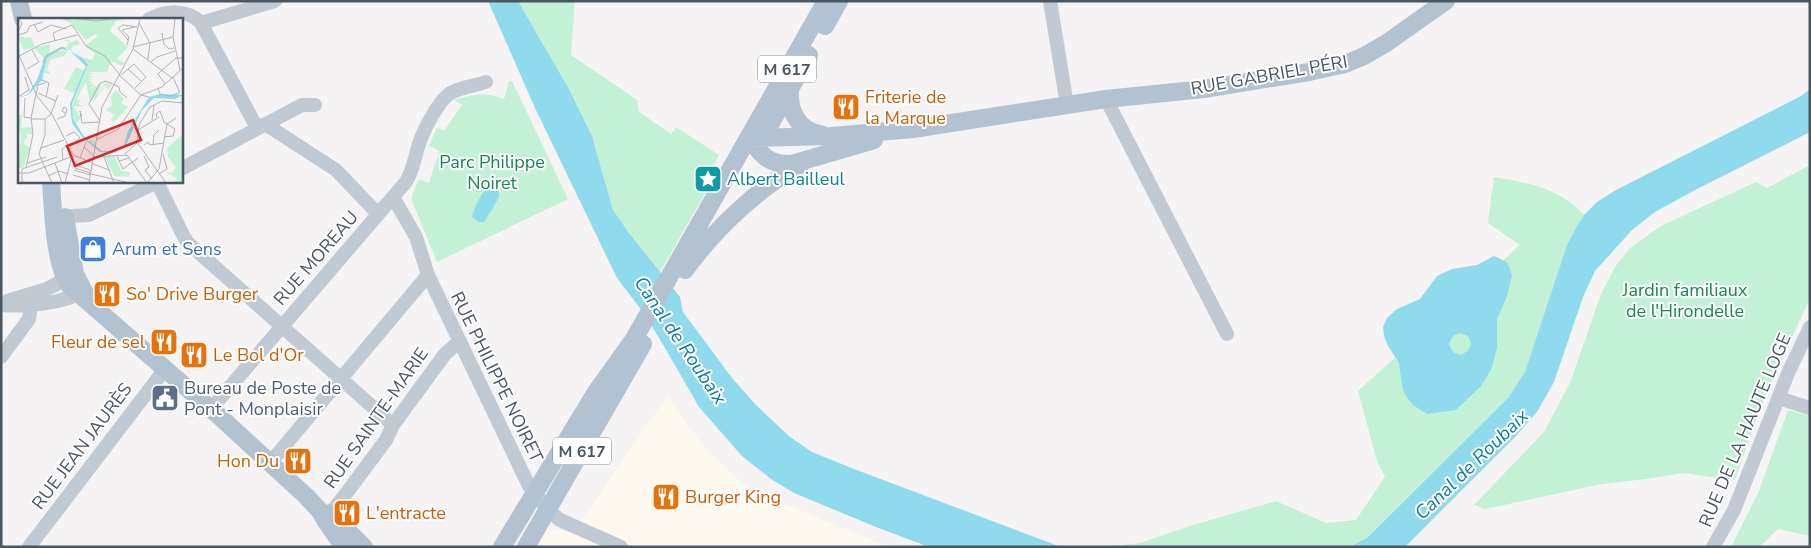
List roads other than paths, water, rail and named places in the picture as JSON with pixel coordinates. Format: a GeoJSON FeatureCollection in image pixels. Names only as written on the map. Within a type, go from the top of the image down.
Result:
{"type":"FeatureCollection","features":[{"type":"Feature","properties":{"kind":"main road"},"geometry":{"type":"LineString","coordinates":[[19,1],[23,18]]}},
{"type":"Feature","properties":{"kind":"main road","name":"M 617"},"geometry":{"type":"LineString","coordinates":[[756,141],[768,100],[826,1]]}},
{"type":"Feature","properties":{"kind":"main road","name":"M 617"},"geometry":{"type":"LineString","coordinates":[[526,547],[548,510],[635,347],[756,141],[790,88],[839,1]]}},
{"type":"Feature","properties":{"kind":"main road","name":"RUE GABRIEL PÉRI"},"geometry":{"type":"LineString","coordinates":[[1106,99],[1177,84],[1338,55],[1355,50],[1431,1]]}},
{"type":"Feature","properties":{"kind":"main road","name":"RUE GABRIEL PÉRI"},"geometry":{"type":"LineString","coordinates":[[756,141],[913,128],[1106,99],[1227,85],[1308,72],[1345,64],[1364,56],[1446,1]]}},
{"type":"Feature","properties":{"kind":"main road","name":"RUE GABRIEL PÉRI"},"geometry":{"type":"LineString","coordinates":[[790,88],[789,102],[792,113],[798,121],[816,134],[830,136]]}},
{"type":"Feature","properties":{"kind":"main road","name":"RUE GABRIEL PÉRI"},"geometry":{"type":"LineString","coordinates":[[756,141],[771,161],[781,165],[811,159],[913,128]]}},
{"type":"Feature","properties":{"kind":"main road","name":"RUE GABRIEL PÉRI"},"geometry":{"type":"LineString","coordinates":[[681,268],[756,196],[790,171],[811,159]]}},
{"type":"Feature","properties":{"kind":"main road"},"geometry":{"type":"LineString","coordinates":[[51,182],[70,277],[81,293],[211,409],[325,515],[364,547]]}},
{"type":"Feature","properties":{"kind":"main road"},"geometry":{"type":"LineString","coordinates":[[58,182],[59,217]]}},
{"type":"Feature","properties":{"kind":"main road","name":"M 617"},"geometry":{"type":"LineString","coordinates":[[502,547],[596,392],[635,347]]}},
{"type":"Feature","properties":{"kind":"main road"},"geometry":{"type":"LineString","coordinates":[[325,515],[344,547]]}},
{"type":"Feature","properties":{"kind":"street"},"geometry":{"type":"LineString","coordinates":[[201,23],[275,1]]}},
{"type":"Feature","properties":{"kind":"street"},"geometry":{"type":"LineString","coordinates":[[1050,1],[1067,105]]}},
{"type":"Feature","properties":{"kind":"street"},"geometry":{"type":"LineString","coordinates":[[152,18],[164,13],[177,12],[193,16],[201,23],[261,126],[336,170],[378,214]]}},
{"type":"Feature","properties":{"kind":"street","name":"RUE MOREAU"},"geometry":{"type":"LineString","coordinates":[[211,409],[408,178],[424,132],[445,98],[454,92],[486,82]]}},
{"type":"Feature","properties":{"kind":"street"},"geometry":{"type":"LineString","coordinates":[[1106,99],[1227,334]]}},
{"type":"Feature","properties":{"kind":"street"},"geometry":{"type":"LineString","coordinates":[[182,168],[302,105],[315,105]]}},
{"type":"Feature","properties":{"kind":"street"},"geometry":{"type":"LineString","coordinates":[[59,217],[83,216],[158,182],[188,243],[393,425]]}},
{"type":"Feature","properties":{"kind":"street"},"geometry":{"type":"LineString","coordinates":[[270,463],[428,275],[416,237],[393,197]]}},
{"type":"Feature","properties":{"kind":"street","name":"RUE PHILIPPE NOIRET"},"geometry":{"type":"LineString","coordinates":[[428,275],[522,474],[534,493],[548,510],[560,520],[621,547]]}},
{"type":"Feature","properties":{"kind":"street"},"geometry":{"type":"LineString","coordinates":[[32,300],[70,277]]}},
{"type":"Feature","properties":{"kind":"street"},"geometry":{"type":"LineString","coordinates":[[1,304],[68,298],[81,293]]}},
{"type":"Feature","properties":{"kind":"street"},"geometry":{"type":"LineString","coordinates":[[1,357],[27,324],[31,315],[32,300]]}},
{"type":"Feature","properties":{"kind":"street","name":"RUE DE LA HAUTE LOGE"},"geometry":{"type":"LineString","coordinates":[[1713,547],[1725,528],[1736,504],[1778,398],[1810,327]]}},
{"type":"Feature","properties":{"kind":"street","name":"RUE SAINTE-MARIE"},"geometry":{"type":"LineString","coordinates":[[325,515],[386,440],[393,425],[445,354],[460,342]]}},
{"type":"Feature","properties":{"kind":"street","name":"RUE JEAN JAURÈS"},"geometry":{"type":"LineString","coordinates":[[36,544],[165,369]]}},
{"type":"Feature","properties":{"kind":"street"},"geometry":{"type":"LineString","coordinates":[[1778,398],[1810,408]]}},
{"type":"Feature","properties":{"kind":"water","name":"Canal de Roubaix"},"geometry":{"type":"Polygon","coordinates":[[[488,1],[518,1],[569,89],[592,136],[613,210],[680,297],[683,312],[732,378],[756,405],[790,437],[812,452],[1061,547],[929,547],[794,493],[771,479],[742,456],[699,407],[658,336],[617,278],[535,108],[488,1]]]}},
{"type":"Feature","properties":{"kind":"water","name":"Canal de Roubaix"},"geometry":{"type":"Polygon","coordinates":[[[1810,89],[1810,132],[1655,212],[1632,230],[1595,271],[1583,297],[1554,382],[1537,412],[1515,437],[1405,547],[1349,547],[1367,538],[1508,398],[1525,372],[1567,245],[1584,215],[1597,202],[1616,190],[1801,96],[1810,89]]]}},
{"type":"Feature","properties":{"kind":"water"},"geometry":{"type":"Polygon","coordinates":[[[490,186],[499,191],[499,197],[484,222],[479,222],[472,217],[473,213],[481,196],[490,186]]]}},
{"type":"Feature","properties":{"kind":"water"},"geometry":{"type":"Polygon","coordinates":[[[1494,256],[1507,262],[1512,275],[1507,296],[1497,319],[1497,348],[1491,370],[1481,386],[1456,410],[1427,414],[1413,405],[1405,395],[1399,363],[1388,346],[1383,327],[1387,318],[1397,309],[1420,299],[1437,276],[1452,269],[1477,265],[1494,256]],[[1460,333],[1453,336],[1449,344],[1453,352],[1461,355],[1468,351],[1471,344],[1468,336],[1460,333]]]}},
{"type":"Feature","properties":{"kind":"place","name":"Friterie de la Marque"},"geometry":{"type":"Point","coordinates":[846,107]}},
{"type":"Feature","properties":{"kind":"place","name":"Albert Bailleul"},"geometry":{"type":"Point","coordinates":[708,179]}},
{"type":"Feature","properties":{"kind":"place","name":"Arum et Sens"},"geometry":{"type":"Point","coordinates":[93,249]}},
{"type":"Feature","properties":{"kind":"place","name":"So' Drive Burger"},"geometry":{"type":"Point","coordinates":[107,294]}},
{"type":"Feature","properties":{"kind":"place","name":"Fleur de sel"},"geometry":{"type":"Point","coordinates":[164,342]}},
{"type":"Feature","properties":{"kind":"place","name":"Le Bol d'Or"},"geometry":{"type":"Point","coordinates":[194,355]}},
{"type":"Feature","properties":{"kind":"place","name":"Bureau de Poste de Pont - Monplaisir"},"geometry":{"type":"Point","coordinates":[165,398]}},
{"type":"Feature","properties":{"kind":"place","name":"Hon Du"},"geometry":{"type":"Point","coordinates":[298,461]}},
{"type":"Feature","properties":{"kind":"place","name":"Burger King"},"geometry":{"type":"Point","coordinates":[666,497]}},
{"type":"Feature","properties":{"kind":"place","name":"L'entracte"},"geometry":{"type":"Point","coordinates":[347,513]}},
{"type":"Feature","properties":{"kind":"park label","name":"Parc Philippe Noiret"},"geometry":{"type":"Point","coordinates":[492,172]}},
{"type":"Feature","properties":{"kind":"park label","name":"Jardin familiaux de l'Hirondelle"},"geometry":{"type":"Point","coordinates":[1685,300]}}]}
